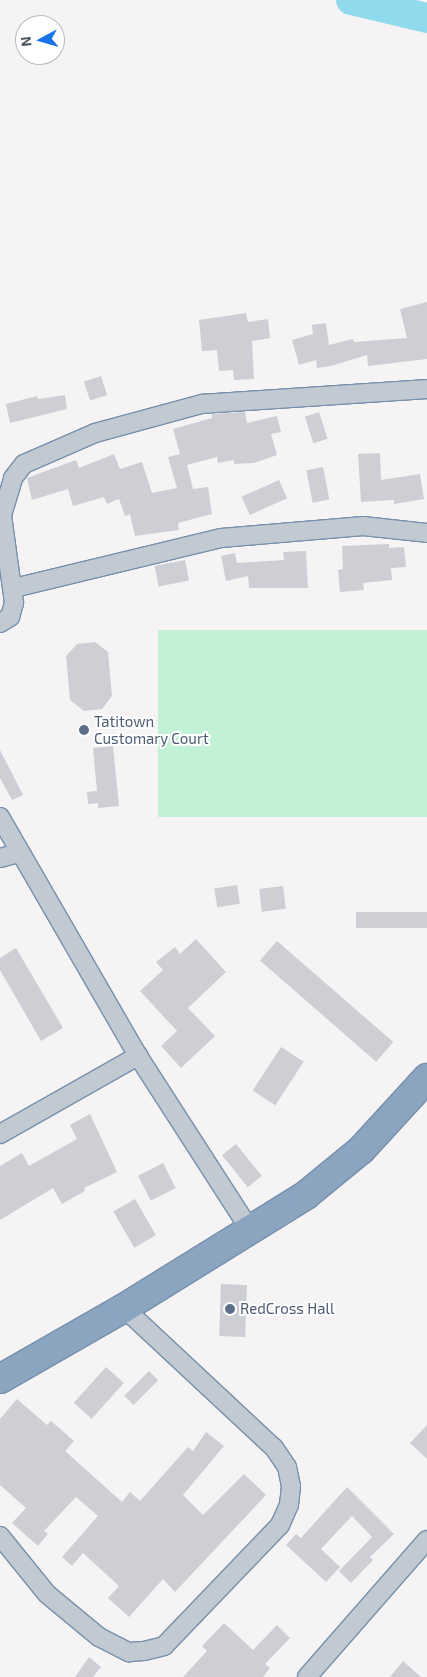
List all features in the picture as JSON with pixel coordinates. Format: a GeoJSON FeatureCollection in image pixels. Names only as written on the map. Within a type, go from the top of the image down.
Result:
{"type":"FeatureCollection","features":[{"type":"Feature","properties":{"kind":"highway"},"geometry":{"type":"LineString","coordinates":[[0,1378],[124,1308],[306,1195],[360,1150],[427,1078]]}},
{"type":"Feature","properties":{"kind":"street"},"geometry":{"type":"LineString","coordinates":[[0,623],[10,617],[14,603],[14,588],[1,515],[13,478],[24,464],[56,447],[95,433],[202,404],[427,388]]}},
{"type":"Feature","properties":{"kind":"street"},"geometry":{"type":"LineString","coordinates":[[14,588],[221,538],[329,527],[363,526],[427,533]]}},
{"type":"Feature","properties":{"kind":"street"},"geometry":{"type":"LineString","coordinates":[[0,817],[19,853],[138,1056],[250,1230]]}},
{"type":"Feature","properties":{"kind":"street"},"geometry":{"type":"LineString","coordinates":[[0,858],[19,853]]}},
{"type":"Feature","properties":{"kind":"street"},"geometry":{"type":"LineString","coordinates":[[0,1134],[138,1056]]}},
{"type":"Feature","properties":{"kind":"street"},"geometry":{"type":"LineString","coordinates":[[0,1536],[47,1594],[99,1638],[129,1652],[144,1651],[164,1646],[280,1525],[289,1505],[291,1486],[287,1467],[274,1448],[124,1308]]}},
{"type":"Feature","properties":{"kind":"street"},"geometry":{"type":"LineString","coordinates":[[307,1677],[427,1540]]}},
{"type":"Feature","properties":{"kind":"green space"},"geometry":{"type":"Polygon","coordinates":[[[158,630],[427,630],[427,817],[158,817],[158,630]]]}},
{"type":"Feature","properties":{"kind":"building"},"geometry":{"type":"Polygon","coordinates":[[[427,302],[427,359],[368,366],[367,355],[331,366],[317,368],[316,360],[299,365],[292,340],[313,334],[312,325],[326,323],[329,345],[353,339],[354,342],[407,338],[400,309],[427,302]]]}},
{"type":"Feature","properties":{"kind":"building"},"geometry":{"type":"Polygon","coordinates":[[[246,313],[248,322],[268,319],[270,338],[252,341],[254,379],[234,380],[233,370],[219,371],[217,350],[202,351],[199,320],[246,313]]]}},
{"type":"Feature","properties":{"kind":"building"},"geometry":{"type":"Polygon","coordinates":[[[101,376],[107,395],[90,401],[84,382],[101,376]]]}},
{"type":"Feature","properties":{"kind":"building"},"geometry":{"type":"Polygon","coordinates":[[[65,395],[67,409],[10,423],[6,404],[37,396],[38,399],[65,395]]]}},
{"type":"Feature","properties":{"kind":"building"},"geometry":{"type":"Polygon","coordinates":[[[245,412],[247,423],[277,416],[281,432],[271,434],[277,455],[254,463],[234,464],[234,460],[218,463],[217,457],[187,465],[193,489],[208,487],[212,514],[178,523],[179,530],[135,536],[130,514],[125,516],[119,499],[107,504],[104,497],[73,506],[68,489],[32,500],[27,478],[76,460],[79,468],[114,454],[120,469],[142,462],[152,493],[177,488],[168,457],[180,454],[173,429],[212,418],[212,414],[245,412]]]}},
{"type":"Feature","properties":{"kind":"building"},"geometry":{"type":"Polygon","coordinates":[[[319,412],[328,439],[313,443],[305,417],[319,412]]]}},
{"type":"Feature","properties":{"kind":"building"},"geometry":{"type":"Polygon","coordinates":[[[380,453],[381,480],[420,474],[424,499],[394,504],[394,500],[361,502],[358,454],[380,453]]]}},
{"type":"Feature","properties":{"kind":"building"},"geometry":{"type":"Polygon","coordinates":[[[323,467],[329,499],[313,503],[306,470],[323,467]]]}},
{"type":"Feature","properties":{"kind":"building"},"geometry":{"type":"Polygon","coordinates":[[[279,480],[287,498],[250,515],[242,497],[279,480]]]}},
{"type":"Feature","properties":{"kind":"building"},"geometry":{"type":"Polygon","coordinates":[[[389,544],[389,548],[404,547],[406,567],[391,568],[392,580],[363,583],[364,590],[340,592],[338,570],[343,569],[342,546],[389,544]]]}},
{"type":"Feature","properties":{"kind":"building"},"geometry":{"type":"Polygon","coordinates":[[[306,551],[308,588],[249,588],[248,576],[226,581],[221,556],[235,553],[237,563],[284,560],[283,552],[306,551]]]}},
{"type":"Feature","properties":{"kind":"building"},"geometry":{"type":"Polygon","coordinates":[[[185,560],[189,581],[159,587],[155,566],[185,560]]]}},
{"type":"Feature","properties":{"kind":"building"},"geometry":{"type":"Polygon","coordinates":[[[95,642],[108,652],[112,696],[102,709],[84,711],[70,700],[66,656],[77,644],[95,642]]]}},
{"type":"Feature","properties":{"kind":"building"},"geometry":{"type":"Polygon","coordinates":[[[113,746],[119,806],[98,808],[98,803],[88,804],[87,792],[97,791],[93,748],[113,746]]]}},
{"type":"Feature","properties":{"kind":"building"},"geometry":{"type":"Polygon","coordinates":[[[0,750],[23,795],[12,800],[0,778],[0,750]]]}},
{"type":"Feature","properties":{"kind":"building"},"geometry":{"type":"Polygon","coordinates":[[[237,885],[240,904],[217,907],[214,889],[237,885]]]}},
{"type":"Feature","properties":{"kind":"building"},"geometry":{"type":"Polygon","coordinates":[[[283,886],[286,909],[262,912],[259,889],[283,886]]]}},
{"type":"Feature","properties":{"kind":"building"},"geometry":{"type":"Polygon","coordinates":[[[356,912],[427,912],[427,928],[356,928],[356,912]]]}},
{"type":"Feature","properties":{"kind":"building"},"geometry":{"type":"Polygon","coordinates":[[[196,939],[226,972],[188,1008],[215,1036],[181,1068],[161,1046],[177,1031],[140,991],[163,970],[156,962],[175,947],[180,954],[196,939]]]}},
{"type":"Feature","properties":{"kind":"building"},"geometry":{"type":"Polygon","coordinates":[[[277,941],[393,1042],[376,1062],[260,961],[277,941]]]}},
{"type":"Feature","properties":{"kind":"building"},"geometry":{"type":"Polygon","coordinates":[[[16,948],[63,1028],[41,1041],[0,970],[0,958],[16,948]]]}},
{"type":"Feature","properties":{"kind":"building"},"geometry":{"type":"Polygon","coordinates":[[[281,1047],[304,1062],[275,1105],[253,1091],[281,1047]]]}},
{"type":"Feature","properties":{"kind":"building"},"geometry":{"type":"Polygon","coordinates":[[[90,1114],[117,1172],[84,1188],[85,1191],[62,1204],[53,1188],[0,1220],[0,1166],[22,1153],[29,1166],[77,1139],[70,1125],[90,1114]]]}},
{"type":"Feature","properties":{"kind":"building"},"geometry":{"type":"Polygon","coordinates":[[[236,1144],[262,1176],[248,1187],[222,1155],[236,1144]]]}},
{"type":"Feature","properties":{"kind":"building"},"geometry":{"type":"Polygon","coordinates":[[[163,1163],[176,1188],[151,1201],[138,1176],[163,1163]]]}},
{"type":"Feature","properties":{"kind":"building"},"geometry":{"type":"Polygon","coordinates":[[[135,1199],[156,1235],[134,1248],[113,1212],[135,1199]]]}},
{"type":"Feature","properties":{"kind":"building"},"geometry":{"type":"Polygon","coordinates":[[[221,1284],[247,1285],[245,1337],[219,1336],[221,1284]]]}},
{"type":"Feature","properties":{"kind":"building"},"geometry":{"type":"Polygon","coordinates":[[[106,1367],[124,1383],[92,1419],[74,1403],[106,1367]]]}},
{"type":"Feature","properties":{"kind":"building"},"geometry":{"type":"Polygon","coordinates":[[[149,1371],[158,1380],[133,1405],[124,1396],[149,1371]]]}},
{"type":"Feature","properties":{"kind":"building"},"geometry":{"type":"Polygon","coordinates":[[[17,1399],[47,1425],[51,1421],[74,1441],[65,1451],[122,1502],[130,1492],[140,1501],[188,1447],[193,1451],[206,1432],[224,1446],[183,1495],[203,1515],[244,1474],[266,1495],[175,1592],[163,1579],[129,1617],[108,1598],[119,1586],[83,1553],[72,1566],[62,1557],[98,1516],[76,1497],[44,1531],[48,1534],[38,1546],[12,1523],[26,1508],[0,1485],[0,1419],[17,1399]]]}},
{"type":"Feature","properties":{"kind":"building"},"geometry":{"type":"Polygon","coordinates":[[[427,1425],[427,1459],[410,1443],[427,1425]]]}},
{"type":"Feature","properties":{"kind":"building"},"geometry":{"type":"Polygon","coordinates":[[[347,1487],[394,1534],[370,1557],[373,1560],[351,1583],[339,1571],[372,1537],[352,1516],[321,1549],[340,1567],[326,1582],[286,1545],[296,1534],[301,1538],[347,1487]]]}},
{"type":"Feature","properties":{"kind":"building"},"geometry":{"type":"Polygon","coordinates":[[[224,1623],[253,1650],[277,1625],[290,1638],[265,1664],[270,1668],[263,1677],[183,1677],[207,1651],[202,1646],[224,1623]]]}},
{"type":"Feature","properties":{"kind":"building"},"geometry":{"type":"Polygon","coordinates":[[[89,1657],[101,1667],[93,1677],[75,1677],[89,1657]]]}},
{"type":"Feature","properties":{"kind":"building"},"geometry":{"type":"Polygon","coordinates":[[[403,1661],[421,1677],[390,1677],[403,1661]]]}},
{"type":"Feature","properties":{"kind":"waterway"},"geometry":{"type":"LineString","coordinates":[[351,0],[427,18]]}},
{"type":"Feature","properties":{"kind":"place","name":"Tatitown Customary Court"},"geometry":{"type":"Point","coordinates":[84,730]}},
{"type":"Feature","properties":{"kind":"place","name":"RedCross Hall"},"geometry":{"type":"Point","coordinates":[230,1309]}}]}
